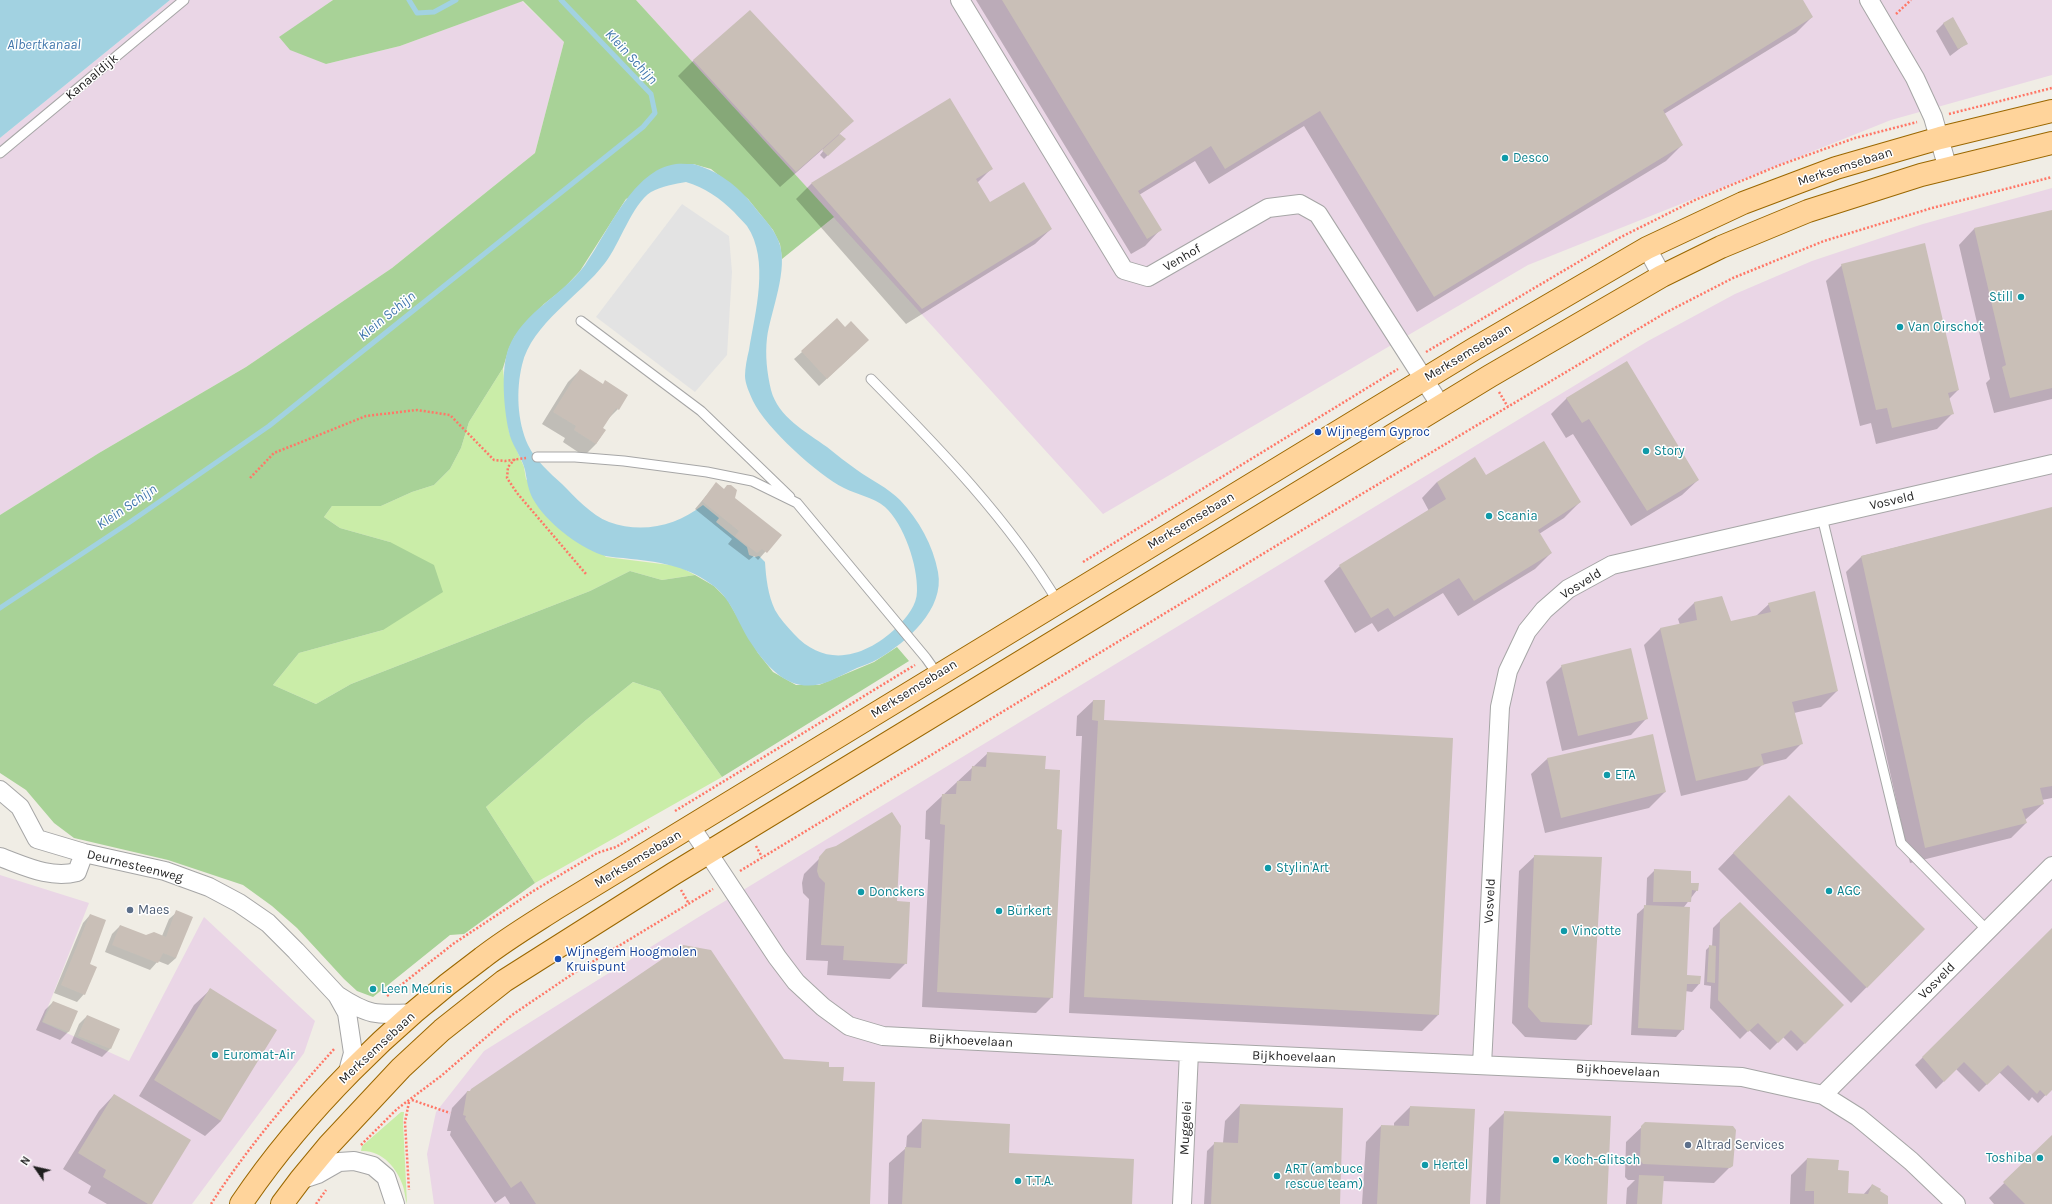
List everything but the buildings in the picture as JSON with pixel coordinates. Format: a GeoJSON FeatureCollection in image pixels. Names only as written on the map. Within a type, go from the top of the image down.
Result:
{"type":"FeatureCollection","features":[{"type":"Feature","properties":{"kind":"main road","name":"Merksemsebaan"},"geometry":{"type":"LineString","coordinates":[[241,1204],[322,1102],[347,1075],[414,1013],[464,971],[513,936],[938,675],[1424,380],[1647,248],[1743,202],[1836,168],[1940,138],[2052,111]]}},
{"type":"Feature","properties":{"kind":"main road"},"geometry":{"type":"LineString","coordinates":[[282,1204],[300,1180],[355,1115],[401,1068],[442,1030],[473,1005],[568,939],[1441,406],[1662,276],[1721,247],[1808,211],[1921,175],[2052,143]]}},
{"type":"Feature","properties":{"kind":"street","name":"Venhof"},"geometry":{"type":"LineString","coordinates":[[960,0],[1124,270],[1148,278],[1268,208],[1300,204],[1318,214],[1441,406]]}},
{"type":"Feature","properties":{"kind":"street"},"geometry":{"type":"LineString","coordinates":[[1869,0],[1915,78],[1933,117],[1948,169]]}},
{"type":"Feature","properties":{"kind":"street"},"geometry":{"type":"LineString","coordinates":[[1647,248],[1662,276]]}},
{"type":"Feature","properties":{"kind":"street","name":"Vosveld"},"geometry":{"type":"LineString","coordinates":[[1482,1064],[1500,707],[1508,670],[1527,631],[1544,610],[1568,589],[1612,565],[2052,464]]}},
{"type":"Feature","properties":{"kind":"street","name":"Deurnesteenweg"},"geometry":{"type":"LineString","coordinates":[[0,790],[20,807],[37,839],[84,853],[165,871],[209,887],[239,903],[268,923],[336,995],[346,1013],[351,1031],[353,1053],[347,1075]]}},
{"type":"Feature","properties":{"kind":"street","name":"Bijkhoevelaan"},"geometry":{"type":"LineString","coordinates":[[691,827],[777,957],[796,982],[823,1007],[849,1026],[883,1036],[1189,1052],[1482,1064],[1742,1077],[1823,1095],[1858,1117],[1911,1161],[1956,1204]]}},
{"type":"Feature","properties":{"kind":"street"},"geometry":{"type":"LineString","coordinates":[[0,857],[41,872],[64,876],[76,872],[84,853]]}},
{"type":"Feature","properties":{"kind":"street","name":"Vosveld"},"geometry":{"type":"LineString","coordinates":[[1823,1095],[2052,866]]}},
{"type":"Feature","properties":{"kind":"street","name":"Deurnesteenweg"},"geometry":{"type":"LineString","coordinates":[[336,995],[353,1006],[369,1013],[378,1015],[414,1013]]}},
{"type":"Feature","properties":{"kind":"street","name":"Muggelei"},"geometry":{"type":"LineString","coordinates":[[1182,1204],[1189,1052]]}},
{"type":"Feature","properties":{"kind":"street"},"geometry":{"type":"LineString","coordinates":[[300,1180],[318,1174],[339,1162],[354,1161],[373,1166],[386,1177],[403,1200]]}},
{"type":"Feature","properties":{"kind":"lane","name":"Kanaaldijk"},"geometry":{"type":"LineString","coordinates":[[0,153],[184,0]]}},
{"type":"Feature","properties":{"kind":"lane"},"geometry":{"type":"LineString","coordinates":[[581,321],[700,411],[796,503],[926,658],[938,675]]}},
{"type":"Feature","properties":{"kind":"lane"},"geometry":{"type":"LineString","coordinates":[[871,379],[925,433],[987,502],[1047,584],[1058,602]]}},
{"type":"Feature","properties":{"kind":"lane"},"geometry":{"type":"LineString","coordinates":[[536,457],[574,457],[624,461],[707,472],[752,481],[796,503]]}},
{"type":"Feature","properties":{"kind":"lane"},"geometry":{"type":"LineString","coordinates":[[1822,517],[1901,842],[1987,930]]}},
{"type":"Feature","properties":{"kind":"path"},"geometry":{"type":"LineString","coordinates":[[354,1161],[356,1150],[397,1110],[441,1076],[521,1009],[574,973],[689,904],[762,857],[1665,313],[1733,278],[1824,242],[1932,208],[2052,177]]}},
{"type":"Feature","properties":{"kind":"path"},"geometry":{"type":"LineString","coordinates":[[250,478],[274,453],[366,416],[417,410],[450,415],[494,460],[505,461],[515,459],[508,467],[507,478],[510,483],[586,574]]}},
{"type":"Feature","properties":{"kind":"path"},"geometry":{"type":"LineString","coordinates":[[670,814],[867,694]]}},
{"type":"Feature","properties":{"kind":"path"},"geometry":{"type":"LineString","coordinates":[[385,997],[453,944],[535,890],[597,853],[616,847],[652,825]]}},
{"type":"Feature","properties":{"kind":"path"},"geometry":{"type":"LineString","coordinates":[[754,843],[762,857]]}},
{"type":"Feature","properties":{"kind":"path"},"geometry":{"type":"LineString","coordinates":[[682,892],[689,904]]}},
{"type":"Feature","properties":{"kind":"path"},"geometry":{"type":"LineString","coordinates":[[212,1204],[224,1183],[275,1118],[337,1046]]}},
{"type":"Feature","properties":{"kind":"path"},"geometry":{"type":"LineString","coordinates":[[410,1101],[450,1113]]}},
{"type":"Feature","properties":{"kind":"path"},"geometry":{"type":"LineString","coordinates":[[403,1200],[405,1122],[410,1101]]}},
{"type":"Feature","properties":{"kind":"shaded area"},"geometry":{"type":"Polygon","coordinates":[[[170,0],[333,0],[279,38],[326,64],[400,46],[522,1],[564,42],[535,153],[392,268],[246,367],[99,453],[0,515],[0,138],[170,0]]]}},
{"type":"Feature","properties":{"kind":"shaded area"},"geometry":{"type":"Polygon","coordinates":[[[636,0],[2052,0],[2052,75],[1891,120],[1528,265],[1103,514],[636,0]]]}},
{"type":"Feature","properties":{"kind":"shaded area"},"geometry":{"type":"Polygon","coordinates":[[[2052,188],[2052,1204],[434,1204],[427,1154],[436,1112],[484,1051],[697,918],[1648,341],[1735,294],[1812,261],[1923,224],[2052,188]]]}},
{"type":"Feature","properties":{"kind":"shaded area"},"geometry":{"type":"Polygon","coordinates":[[[682,204],[729,236],[732,272],[727,355],[695,392],[596,317],[682,204]]]}},
{"type":"Feature","properties":{"kind":"shaded area"},"geometry":{"type":"Polygon","coordinates":[[[0,875],[89,903],[42,1022],[129,1061],[204,917],[315,1021],[304,1053],[192,1204],[0,1204],[0,875]]]}},
{"type":"Feature","properties":{"kind":"green space"},"geometry":{"type":"Polygon","coordinates":[[[333,0],[636,0],[834,217],[782,259],[780,244],[773,230],[748,199],[711,169],[693,164],[626,199],[580,271],[563,289],[544,304],[515,336],[509,348],[503,368],[469,422],[461,448],[450,469],[434,485],[412,492],[381,506],[332,506],[324,517],[340,528],[390,542],[434,565],[443,592],[383,630],[299,653],[273,685],[316,704],[351,684],[590,591],[630,571],[662,580],[695,575],[714,586],[727,599],[758,653],[773,672],[796,685],[819,685],[874,662],[897,647],[909,661],[722,777],[660,691],[633,682],[586,720],[486,807],[535,883],[464,934],[450,935],[373,997],[357,991],[297,928],[272,906],[243,885],[168,860],[74,838],[54,823],[26,790],[0,773],[0,515],[99,453],[246,367],[392,268],[535,153],[564,42],[523,1],[400,46],[326,64],[290,50],[279,37],[333,0]]]}},
{"type":"Feature","properties":{"kind":"green space"},"geometry":{"type":"Polygon","coordinates":[[[503,368],[509,432],[524,467],[526,479],[606,557],[678,566],[695,575],[662,580],[630,571],[590,591],[351,684],[316,704],[273,685],[299,653],[383,630],[390,542],[340,528],[324,517],[332,506],[381,506],[412,492],[434,485],[450,469],[461,448],[469,422],[503,368]]]}},
{"type":"Feature","properties":{"kind":"green space"},"geometry":{"type":"Polygon","coordinates":[[[633,682],[660,691],[722,777],[535,883],[486,807],[586,720],[633,682]]]}},
{"type":"Feature","properties":{"kind":"green space"},"geometry":{"type":"Polygon","coordinates":[[[401,1112],[404,1112],[403,1121],[407,1204],[400,1179],[388,1161],[369,1151],[361,1151],[362,1146],[401,1112]]]}},
{"type":"Feature","properties":{"kind":"water","name":"Albertkanaal"},"geometry":{"type":"Polygon","coordinates":[[[0,0],[170,0],[0,138],[0,0]]]}},
{"type":"Feature","properties":{"kind":"water"},"geometry":{"type":"Polygon","coordinates":[[[693,164],[719,175],[741,191],[768,223],[779,242],[782,253],[781,277],[769,327],[766,351],[767,371],[775,400],[786,416],[794,423],[900,500],[919,524],[929,543],[936,562],[939,586],[936,599],[922,623],[912,634],[878,659],[830,681],[817,685],[794,683],[775,672],[758,654],[746,636],[726,599],[715,587],[705,580],[686,570],[665,564],[602,555],[582,546],[563,532],[546,516],[531,496],[524,466],[510,436],[506,415],[504,379],[506,356],[515,335],[533,314],[576,276],[585,265],[621,207],[632,192],[644,180],[657,171],[671,165],[693,164]],[[686,182],[673,184],[655,190],[644,198],[632,215],[611,255],[605,263],[595,275],[546,323],[527,350],[520,375],[518,395],[524,436],[531,451],[548,471],[578,500],[596,515],[609,522],[621,526],[658,526],[682,518],[703,505],[719,518],[716,522],[747,547],[749,555],[755,557],[759,556],[765,562],[768,586],[775,610],[794,634],[806,645],[819,652],[832,655],[846,655],[859,652],[872,646],[897,627],[908,615],[917,596],[915,570],[904,534],[892,514],[885,507],[870,498],[833,482],[807,462],[769,424],[753,401],[745,376],[759,287],[758,255],[754,240],[747,226],[729,207],[712,194],[686,182]]]}},
{"type":"Feature","properties":{"kind":"waterway","name":"Klein Schijn"},"geometry":{"type":"LineString","coordinates":[[409,0],[417,13],[434,12],[456,0]]}},
{"type":"Feature","properties":{"kind":"waterway","name":"Klein Schijn"},"geometry":{"type":"LineString","coordinates":[[0,608],[130,522],[269,426],[643,127],[655,113],[651,94],[561,0]]}},
{"type":"Feature","properties":{"kind":"place","name":"Desco"},"geometry":{"type":"Point","coordinates":[1505,158]}},
{"type":"Feature","properties":{"kind":"place","name":"Still"},"geometry":{"type":"Point","coordinates":[2021,297]}},
{"type":"Feature","properties":{"kind":"place","name":"Van Oirschot"},"geometry":{"type":"Point","coordinates":[1900,327]}},
{"type":"Feature","properties":{"kind":"place","name":"Wijnegem Gyproc"},"geometry":{"type":"Point","coordinates":[1318,432]}},
{"type":"Feature","properties":{"kind":"place","name":"Story"},"geometry":{"type":"Point","coordinates":[1646,451]}},
{"type":"Feature","properties":{"kind":"place","name":"Scania"},"geometry":{"type":"Point","coordinates":[1489,516]}},
{"type":"Feature","properties":{"kind":"place","name":"ETA"},"geometry":{"type":"Point","coordinates":[1607,775]}},
{"type":"Feature","properties":{"kind":"place","name":"Stylin'Art"},"geometry":{"type":"Point","coordinates":[1268,868]}},
{"type":"Feature","properties":{"kind":"place","name":"AGC"},"geometry":{"type":"Point","coordinates":[1829,891]}},
{"type":"Feature","properties":{"kind":"place","name":"Donckers"},"geometry":{"type":"Point","coordinates":[861,892]}},
{"type":"Feature","properties":{"kind":"place","name":"Maes"},"geometry":{"type":"Point","coordinates":[130,910]}},
{"type":"Feature","properties":{"kind":"place","name":"Bürkert"},"geometry":{"type":"Point","coordinates":[999,911]}},
{"type":"Feature","properties":{"kind":"place","name":"Vincotte"},"geometry":{"type":"Point","coordinates":[1564,931]}},
{"type":"Feature","properties":{"kind":"place","name":"Wijnegem Hoogmolen Kruispunt"},"geometry":{"type":"Point","coordinates":[558,959]}},
{"type":"Feature","properties":{"kind":"place","name":"Leen Meuris"},"geometry":{"type":"Point","coordinates":[373,989]}},
{"type":"Feature","properties":{"kind":"place","name":"Euromat-Air"},"geometry":{"type":"Point","coordinates":[215,1055]}},
{"type":"Feature","properties":{"kind":"place","name":"Altrad Services"},"geometry":{"type":"Point","coordinates":[1688,1145]}},
{"type":"Feature","properties":{"kind":"place","name":"Toshiba"},"geometry":{"type":"Point","coordinates":[2040,1158]}},
{"type":"Feature","properties":{"kind":"place","name":"Koch-Glitsch"},"geometry":{"type":"Point","coordinates":[1556,1160]}},
{"type":"Feature","properties":{"kind":"place","name":"Hertel"},"geometry":{"type":"Point","coordinates":[1425,1165]}},
{"type":"Feature","properties":{"kind":"place","name":"ART (ambuce rescue team)"},"geometry":{"type":"Point","coordinates":[1277,1176]}},
{"type":"Feature","properties":{"kind":"place","name":"T.T.A."},"geometry":{"type":"Point","coordinates":[1018,1181]}}]}
